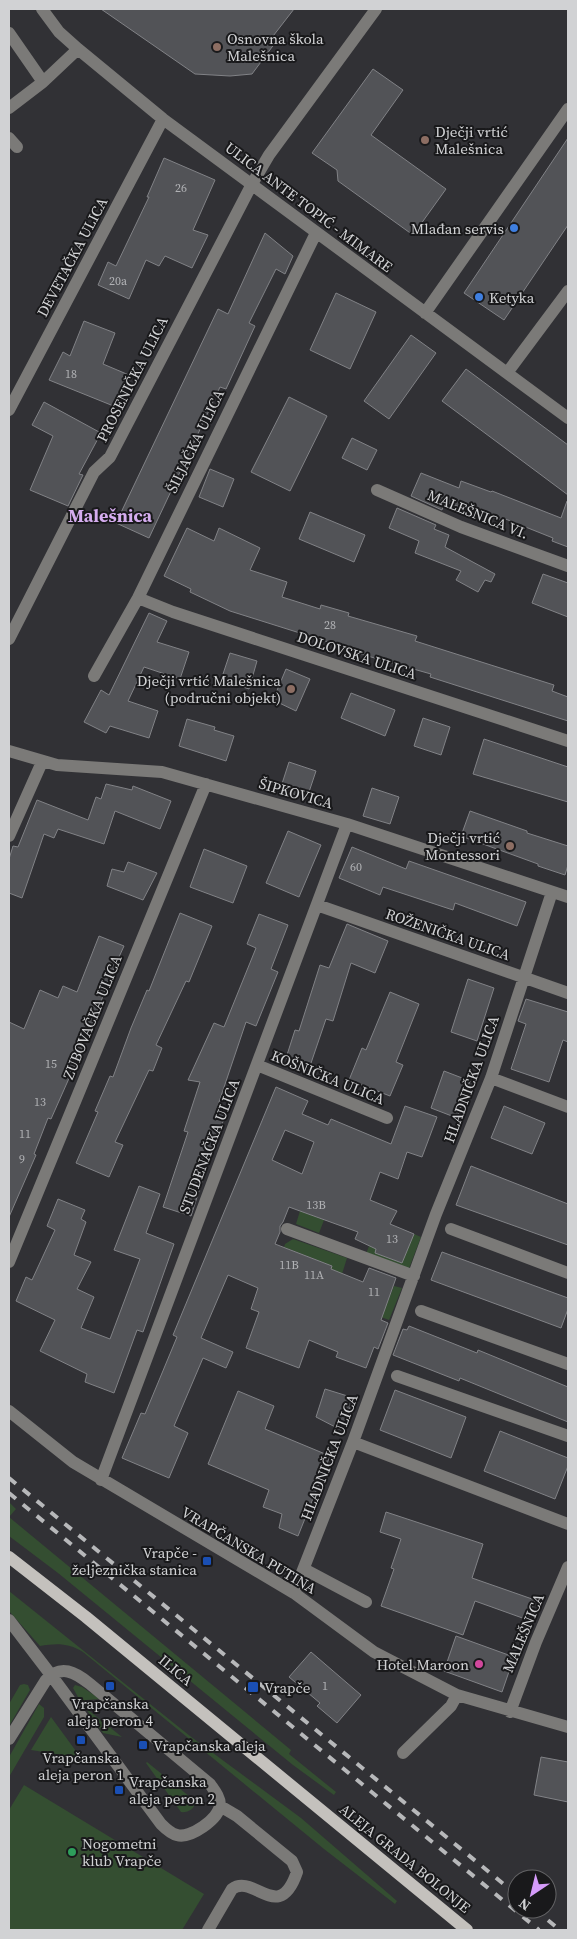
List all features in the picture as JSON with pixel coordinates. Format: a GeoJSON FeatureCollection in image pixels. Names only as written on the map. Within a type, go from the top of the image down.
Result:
{"type":"FeatureCollection","features":[{"type":"Feature","properties":{"kind":"main road","name":"ILICA"},"geometry":{"type":"LineString","coordinates":[[9,1557],[86,1617],[322,1811]]}},
{"type":"Feature","properties":{"kind":"main road","name":"ALEJA GRADA BOLONJE"},"geometry":{"type":"LineString","coordinates":[[322,1811],[467,1930]]}},
{"type":"Feature","properties":{"kind":"street","name":"ULICA ANTE TOPIĆ - MIMARE"},"geometry":{"type":"LineString","coordinates":[[42,9],[60,32],[78,49],[163,119],[568,418]]}},
{"type":"Feature","properties":{"kind":"street","name":"PROSENIČKA ULICA"},"geometry":{"type":"LineString","coordinates":[[9,639],[94,472],[110,456],[252,184],[269,155],[376,9]]}},
{"type":"Feature","properties":{"kind":"street"},"geometry":{"type":"LineString","coordinates":[[9,33],[43,82]]}},
{"type":"Feature","properties":{"kind":"street"},"geometry":{"type":"LineString","coordinates":[[9,108],[43,82],[78,49]]}},
{"type":"Feature","properties":{"kind":"street"},"geometry":{"type":"LineString","coordinates":[[425,313],[568,109]]}},
{"type":"Feature","properties":{"kind":"street","name":"DEVETAČKA ULICA"},"geometry":{"type":"LineString","coordinates":[[9,410],[163,119]]}},
{"type":"Feature","properties":{"kind":"street","name":"ŠILJAČKA ULICA"},"geometry":{"type":"LineString","coordinates":[[94,676],[138,598],[316,233]]}},
{"type":"Feature","properties":{"kind":"street"},"geometry":{"type":"LineString","coordinates":[[508,373],[568,291]]}},
{"type":"Feature","properties":{"kind":"street","name":"MALEŠNICA VI."},"geometry":{"type":"LineString","coordinates":[[377,490],[461,527],[568,566]]}},
{"type":"Feature","properties":{"kind":"street","name":"DOLOVSKA ULICA"},"geometry":{"type":"LineString","coordinates":[[138,598],[183,616],[568,740]]}},
{"type":"Feature","properties":{"kind":"street","name":"ŠIPKOVICA"},"geometry":{"type":"LineString","coordinates":[[9,751],[57,765],[162,772],[347,824],[568,897]]}},
{"type":"Feature","properties":{"kind":"street"},"geometry":{"type":"LineString","coordinates":[[9,836],[42,762]]}},
{"type":"Feature","properties":{"kind":"street","name":"ZUBOVAČKA ULICA"},"geometry":{"type":"LineString","coordinates":[[9,1262],[206,784]]}},
{"type":"Feature","properties":{"kind":"street","name":"STUDENAČKA ULICA"},"geometry":{"type":"LineString","coordinates":[[101,1480],[347,824]]}},
{"type":"Feature","properties":{"kind":"street","name":"HLADNIČKA ULICA"},"geometry":{"type":"LineString","coordinates":[[294,1593],[353,1442],[436,1214],[491,1078],[552,892]]}},
{"type":"Feature","properties":{"kind":"street","name":"ROŽENIČKA ULICA"},"geometry":{"type":"LineString","coordinates":[[317,905],[568,993]]}},
{"type":"Feature","properties":{"kind":"street","name":"KOŠNIČKA ULICA"},"geometry":{"type":"LineString","coordinates":[[257,1065],[388,1118]]}},
{"type":"Feature","properties":{"kind":"street"},"geometry":{"type":"LineString","coordinates":[[491,1078],[568,1107]]}},
{"type":"Feature","properties":{"kind":"street"},"geometry":{"type":"LineString","coordinates":[[287,1229],[414,1276]]}},
{"type":"Feature","properties":{"kind":"street"},"geometry":{"type":"LineString","coordinates":[[451,1229],[568,1273]]}},
{"type":"Feature","properties":{"kind":"street"},"geometry":{"type":"LineString","coordinates":[[421,1311],[568,1364]]}},
{"type":"Feature","properties":{"kind":"street"},"geometry":{"type":"LineString","coordinates":[[397,1376],[568,1436]]}},
{"type":"Feature","properties":{"kind":"street","name":"VRAPČANSKA PUTINA"},"geometry":{"type":"LineString","coordinates":[[9,1411],[73,1462],[294,1593],[374,1652],[457,1695],[568,1728]]}},
{"type":"Feature","properties":{"kind":"street"},"geometry":{"type":"LineString","coordinates":[[353,1442],[568,1524]]}},
{"type":"Feature","properties":{"kind":"street","name":"MALEŠNICA"},"geometry":{"type":"LineString","coordinates":[[510,1712],[528,1661],[568,1567]]}},
{"type":"Feature","properties":{"kind":"street"},"geometry":{"type":"LineString","coordinates":[[304,1569],[366,1602]]}},
{"type":"Feature","properties":{"kind":"street"},"geometry":{"type":"LineString","coordinates":[[9,1620],[51,1674],[161,1824],[170,1832],[177,1836],[195,1832],[212,1819],[220,1806],[219,1798],[210,1784],[90,1684],[72,1672],[61,1670],[51,1674],[38,1690],[9,1739]]}},
{"type":"Feature","properties":{"kind":"street"},"geometry":{"type":"LineString","coordinates":[[403,1753],[451,1706],[457,1695]]}},
{"type":"Feature","properties":{"kind":"street"},"geometry":{"type":"LineString","coordinates":[[208,1930],[232,1889],[237,1885],[248,1886],[271,1897],[279,1896],[286,1891],[297,1872],[292,1861],[237,1816],[220,1806]]}},
{"type":"Feature","properties":{"kind":"green space"},"geometry":{"type":"Polygon","coordinates":[[[300,1211],[324,1220],[319,1233],[296,1224],[300,1211]]]}},
{"type":"Feature","properties":{"kind":"green space"},"geometry":{"type":"Polygon","coordinates":[[[414,1234],[421,1237],[408,1271],[366,1254],[369,1246],[403,1259],[414,1234]]]}},
{"type":"Feature","properties":{"kind":"green space"},"geometry":{"type":"Polygon","coordinates":[[[293,1239],[347,1258],[342,1274],[324,1288],[332,1266],[284,1247],[285,1244],[293,1239]]]}},
{"type":"Feature","properties":{"kind":"green space"},"geometry":{"type":"Polygon","coordinates":[[[394,1286],[402,1288],[389,1320],[344,1303],[383,1313],[394,1286]]]}},
{"type":"Feature","properties":{"kind":"green space"},"geometry":{"type":"Polygon","coordinates":[[[9,1502],[16,1509],[9,1517],[9,1502]]]}},
{"type":"Feature","properties":{"kind":"green space"},"geometry":{"type":"Polygon","coordinates":[[[9,1517],[291,1750],[289,1754],[336,1792],[334,1795],[293,1765],[58,1573],[9,1536],[9,1517]]]}},
{"type":"Feature","properties":{"kind":"green space"},"geometry":{"type":"Polygon","coordinates":[[[9,1591],[190,1736],[301,1818],[397,1901],[395,1904],[324,1849],[83,1652],[62,1644],[40,1646],[9,1611],[9,1591]]]}},
{"type":"Feature","properties":{"kind":"green space"},"geometry":{"type":"Polygon","coordinates":[[[20,1685],[28,1685],[30,1690],[9,1726],[9,1704],[20,1685]]]}},
{"type":"Feature","properties":{"kind":"green space"},"geometry":{"type":"Polygon","coordinates":[[[75,1685],[82,1687],[100,1699],[87,1700],[87,1709],[122,1737],[103,1733],[79,1699],[73,1688],[75,1685]]]}},
{"type":"Feature","properties":{"kind":"green space"},"geometry":{"type":"Polygon","coordinates":[[[39,1704],[44,1708],[44,1717],[9,1777],[9,1757],[39,1704]]]}},
{"type":"Feature","properties":{"kind":"green space"},"geometry":{"type":"Polygon","coordinates":[[[51,1717],[81,1758],[31,1750],[51,1717]]]}},
{"type":"Feature","properties":{"kind":"green space"},"geometry":{"type":"Polygon","coordinates":[[[147,1762],[195,1801],[191,1810],[181,1812],[147,1762]]]}},
{"type":"Feature","properties":{"kind":"green space","name":"Nogometni klub Vrapče"},"geometry":{"type":"Polygon","coordinates":[[[24,1785],[204,1894],[182,1930],[9,1930],[9,1810],[24,1785]]]}},
{"type":"Feature","properties":{"kind":"building","name":"Osnovna škola Malešnica"},"geometry":{"type":"Polygon","coordinates":[[[101,9],[294,9],[270,40],[275,43],[252,74],[230,76],[195,74],[101,9]]]}},
{"type":"Feature","properties":{"kind":"building"},"geometry":{"type":"Polygon","coordinates":[[[373,69],[403,90],[371,135],[446,189],[413,235],[338,181],[337,170],[312,153],[373,69]]]}},
{"type":"Feature","properties":{"kind":"building"},"geometry":{"type":"Polygon","coordinates":[[[568,138],[568,225],[504,320],[464,293],[568,138]]]}},
{"type":"Feature","properties":{"kind":"building"},"geometry":{"type":"Polygon","coordinates":[[[164,158],[215,180],[193,230],[208,235],[192,268],[165,256],[159,266],[146,260],[129,299],[98,285],[108,262],[116,266],[149,197],[147,197],[164,158]]]}},
{"type":"Feature","properties":{"kind":"building"},"geometry":{"type":"Polygon","coordinates":[[[265,233],[293,256],[285,274],[276,269],[249,323],[255,326],[226,389],[220,387],[149,538],[116,523],[218,309],[228,314],[265,233]]]}},
{"type":"Feature","properties":{"kind":"building"},"geometry":{"type":"Polygon","coordinates":[[[336,293],[376,312],[350,369],[310,350],[336,293]]]}},
{"type":"Feature","properties":{"kind":"building"},"geometry":{"type":"Polygon","coordinates":[[[84,321],[115,333],[103,364],[129,375],[116,407],[49,380],[63,352],[70,356],[84,321]]]}},
{"type":"Feature","properties":{"kind":"building"},"geometry":{"type":"Polygon","coordinates":[[[411,335],[436,353],[389,419],[364,401],[411,335]]]}},
{"type":"Feature","properties":{"kind":"building"},"geometry":{"type":"Polygon","coordinates":[[[466,369],[568,445],[568,495],[442,401],[466,369]]]}},
{"type":"Feature","properties":{"kind":"building"},"geometry":{"type":"Polygon","coordinates":[[[289,397],[327,416],[290,491],[251,472],[289,397]]]}},
{"type":"Feature","properties":{"kind":"building"},"geometry":{"type":"Polygon","coordinates":[[[44,402],[101,433],[79,474],[83,475],[68,506],[30,490],[53,436],[32,425],[44,402]]]}},
{"type":"Feature","properties":{"kind":"building"},"geometry":{"type":"Polygon","coordinates":[[[352,438],[377,450],[367,470],[342,458],[352,438]]]}},
{"type":"Feature","properties":{"kind":"building"},"geometry":{"type":"Polygon","coordinates":[[[210,469],[234,479],[223,507],[199,497],[210,469]]]}},
{"type":"Feature","properties":{"kind":"building"},"geometry":{"type":"Polygon","coordinates":[[[421,473],[459,488],[461,481],[561,518],[567,501],[568,547],[552,541],[553,538],[503,518],[502,521],[445,502],[442,510],[411,496],[421,473]]]}},
{"type":"Feature","properties":{"kind":"building"},"geometry":{"type":"Polygon","coordinates":[[[397,508],[436,525],[434,529],[449,535],[445,547],[495,574],[491,582],[485,580],[478,592],[456,580],[461,571],[415,553],[419,541],[389,528],[397,508]]]}},
{"type":"Feature","properties":{"kind":"building"},"geometry":{"type":"Polygon","coordinates":[[[310,512],[365,535],[354,562],[299,539],[310,512]]]}},
{"type":"Feature","properties":{"kind":"building"},"geometry":{"type":"Polygon","coordinates":[[[187,528],[214,541],[219,528],[260,548],[250,570],[287,582],[282,597],[320,609],[321,605],[349,613],[348,616],[417,636],[415,641],[554,685],[552,691],[568,697],[568,721],[430,677],[431,674],[357,653],[357,651],[230,611],[190,592],[191,589],[164,576],[187,528]]]}},
{"type":"Feature","properties":{"kind":"building"},"geometry":{"type":"Polygon","coordinates":[[[543,574],[568,583],[568,617],[532,603],[543,574]]]}},
{"type":"Feature","properties":{"kind":"building"},"geometry":{"type":"Polygon","coordinates":[[[149,613],[167,621],[157,642],[189,652],[180,679],[144,667],[128,701],[158,711],[149,738],[110,726],[106,733],[84,722],[101,690],[109,695],[149,613]]]}},
{"type":"Feature","properties":{"kind":"building"},"geometry":{"type":"Polygon","coordinates":[[[230,653],[257,661],[249,689],[221,680],[230,653]]]}},
{"type":"Feature","properties":{"kind":"building"},"geometry":{"type":"Polygon","coordinates":[[[286,669],[310,679],[296,711],[273,700],[286,669]]]}},
{"type":"Feature","properties":{"kind":"building"},"geometry":{"type":"Polygon","coordinates":[[[351,693],[395,710],[385,736],[341,718],[351,693]]]}},
{"type":"Feature","properties":{"kind":"building"},"geometry":{"type":"Polygon","coordinates":[[[423,718],[450,727],[441,755],[414,746],[423,718]]]}},
{"type":"Feature","properties":{"kind":"building"},"geometry":{"type":"Polygon","coordinates":[[[187,719],[215,727],[214,730],[234,736],[226,761],[179,746],[187,719]]]}},
{"type":"Feature","properties":{"kind":"building"},"geometry":{"type":"Polygon","coordinates":[[[484,739],[568,767],[568,802],[473,774],[484,739]]]}},
{"type":"Feature","properties":{"kind":"building"},"geometry":{"type":"Polygon","coordinates":[[[289,762],[316,771],[307,798],[280,790],[289,762]]]}},
{"type":"Feature","properties":{"kind":"building"},"geometry":{"type":"Polygon","coordinates":[[[106,784],[132,790],[133,786],[171,801],[160,829],[115,811],[104,844],[58,829],[54,838],[44,834],[22,898],[9,893],[9,859],[13,846],[18,847],[37,800],[88,820],[96,797],[101,799],[106,784]]]}},
{"type":"Feature","properties":{"kind":"building"},"geometry":{"type":"Polygon","coordinates":[[[372,788],[399,797],[390,824],[363,816],[372,788]]]}},
{"type":"Feature","properties":{"kind":"building"},"geometry":{"type":"Polygon","coordinates":[[[470,811],[527,831],[527,833],[568,846],[568,865],[565,875],[461,836],[470,811]]]}},
{"type":"Feature","properties":{"kind":"building"},"geometry":{"type":"Polygon","coordinates":[[[288,831],[321,845],[299,897],[266,883],[288,831]]]}},
{"type":"Feature","properties":{"kind":"building"},"geometry":{"type":"Polygon","coordinates":[[[352,847],[406,869],[409,861],[526,902],[517,926],[455,903],[453,910],[383,887],[380,895],[339,878],[352,847]]]}},
{"type":"Feature","properties":{"kind":"building"},"geometry":{"type":"Polygon","coordinates":[[[204,849],[247,866],[233,903],[190,887],[204,849]]]}},
{"type":"Feature","properties":{"kind":"building"},"geometry":{"type":"Polygon","coordinates":[[[128,862],[157,873],[143,900],[107,886],[112,869],[124,872],[128,862]]]}},
{"type":"Feature","properties":{"kind":"building"},"geometry":{"type":"Polygon","coordinates":[[[180,913],[212,926],[189,982],[186,981],[156,1045],[162,1048],[153,1071],[149,1070],[115,1142],[123,1145],[109,1177],[76,1163],[98,1112],[95,1111],[110,1076],[113,1077],[131,1028],[147,990],[149,991],[180,913]]]}},
{"type":"Feature","properties":{"kind":"building"},"geometry":{"type":"Polygon","coordinates":[[[259,914],[288,925],[271,969],[278,972],[256,1026],[246,1022],[217,1108],[227,1112],[205,1165],[207,1166],[191,1216],[163,1207],[188,1132],[184,1131],[200,1082],[188,1080],[214,1023],[224,1027],[256,948],[247,944],[259,914]]]}},
{"type":"Feature","properties":{"kind":"building"},"geometry":{"type":"Polygon","coordinates":[[[347,924],[388,941],[375,973],[351,963],[333,1021],[326,1019],[310,1066],[286,1058],[295,1030],[299,1031],[320,965],[329,968],[347,924]]]}},
{"type":"Feature","properties":{"kind":"building"},"geometry":{"type":"Polygon","coordinates":[[[99,936],[124,946],[104,990],[86,1040],[51,1119],[48,1118],[34,1154],[36,1155],[9,1217],[9,1022],[24,1029],[40,990],[58,998],[63,986],[77,992],[99,936]]]}},
{"type":"Feature","properties":{"kind":"building"},"geometry":{"type":"Polygon","coordinates":[[[468,979],[494,988],[477,1041],[451,1032],[468,979]]]}},
{"type":"Feature","properties":{"kind":"building"},"geometry":{"type":"Polygon","coordinates":[[[390,992],[419,1004],[396,1062],[403,1065],[390,1096],[349,1080],[362,1048],[366,1050],[390,992]]]}},
{"type":"Feature","properties":{"kind":"building"},"geometry":{"type":"Polygon","coordinates":[[[526,999],[568,1012],[568,1042],[563,1040],[549,1082],[511,1069],[526,1024],[518,1021],[526,999]]]}},
{"type":"Feature","properties":{"kind":"building"},"geometry":{"type":"Polygon","coordinates":[[[444,1071],[470,1081],[457,1118],[431,1108],[444,1071]]]}},
{"type":"Feature","properties":{"kind":"building"},"geometry":{"type":"Polygon","coordinates":[[[276,1087],[308,1101],[302,1114],[328,1125],[331,1119],[391,1144],[405,1106],[437,1117],[422,1157],[407,1152],[398,1179],[380,1172],[370,1200],[397,1211],[390,1224],[414,1234],[402,1263],[375,1253],[376,1249],[355,1239],[358,1232],[289,1207],[280,1226],[280,1232],[275,1244],[332,1266],[331,1269],[363,1282],[369,1268],[396,1278],[381,1320],[388,1323],[378,1349],[374,1347],[366,1368],[336,1357],[338,1352],[309,1340],[299,1368],[246,1348],[259,1312],[251,1309],[258,1288],[228,1275],[201,1338],[233,1352],[226,1368],[203,1358],[174,1426],[188,1433],[169,1478],[122,1458],[141,1413],[145,1414],[177,1337],[173,1335],[276,1087]],[[285,1130],[272,1160],[302,1174],[314,1142],[285,1130]]]}},
{"type":"Feature","properties":{"kind":"building"},"geometry":{"type":"Polygon","coordinates":[[[504,1106],[545,1123],[532,1154],[491,1138],[504,1106]]]}},
{"type":"Feature","properties":{"kind":"building"},"geometry":{"type":"Polygon","coordinates":[[[471,1166],[568,1204],[568,1245],[456,1205],[471,1166]]]}},
{"type":"Feature","properties":{"kind":"building"},"geometry":{"type":"Polygon","coordinates":[[[139,1186],[160,1194],[146,1233],[174,1244],[143,1332],[137,1330],[114,1393],[85,1382],[87,1374],[40,1351],[55,1320],[16,1301],[26,1277],[32,1280],[55,1230],[47,1226],[58,1199],[85,1210],[81,1219],[86,1222],[74,1255],[91,1262],[77,1289],[94,1297],[81,1328],[110,1339],[140,1259],[114,1250],[139,1186]]]}},
{"type":"Feature","properties":{"kind":"building"},"geometry":{"type":"Polygon","coordinates":[[[442,1252],[568,1298],[568,1309],[561,1328],[431,1280],[442,1252]]]}},
{"type":"Feature","properties":{"kind":"building"},"geometry":{"type":"Polygon","coordinates":[[[409,1326],[477,1353],[478,1350],[568,1387],[568,1422],[460,1378],[459,1381],[393,1355],[403,1329],[407,1330],[409,1326]]]}},
{"type":"Feature","properties":{"kind":"building"},"geometry":{"type":"Polygon","coordinates":[[[325,1389],[354,1398],[341,1430],[316,1417],[325,1389]]]}},
{"type":"Feature","properties":{"kind":"building"},"geometry":{"type":"Polygon","coordinates":[[[395,1390],[466,1417],[451,1458],[380,1430],[395,1390]]]}},
{"type":"Feature","properties":{"kind":"building"},"geometry":{"type":"Polygon","coordinates":[[[238,1391],[274,1406],[265,1429],[330,1456],[298,1536],[279,1528],[282,1514],[263,1507],[269,1490],[208,1464],[238,1391]]]}},
{"type":"Feature","properties":{"kind":"building"},"geometry":{"type":"Polygon","coordinates":[[[500,1431],[568,1458],[568,1466],[555,1499],[484,1471],[500,1431]]]}},
{"type":"Feature","properties":{"kind":"building"},"geometry":{"type":"Polygon","coordinates":[[[386,1512],[483,1544],[472,1578],[535,1600],[528,1620],[475,1601],[463,1635],[381,1606],[394,1569],[391,1568],[401,1539],[380,1532],[386,1512]]]}},
{"type":"Feature","properties":{"kind":"building","name":"Hotel Maroon"},"geometry":{"type":"Polygon","coordinates":[[[456,1636],[514,1657],[502,1692],[444,1671],[456,1636]]]}},
{"type":"Feature","properties":{"kind":"building"},"geometry":{"type":"Polygon","coordinates":[[[311,1652],[361,1695],[337,1723],[317,1706],[320,1703],[289,1677],[311,1652]]]}},
{"type":"Feature","properties":{"kind":"building"},"geometry":{"type":"Polygon","coordinates":[[[541,1757],[568,1762],[568,1802],[534,1795],[541,1757]]]}},
{"type":"Feature","properties":{"kind":"railway"},"geometry":{"type":"LineString","coordinates":[[9,1478],[507,1887]]}},
{"type":"Feature","properties":{"kind":"railway"},"geometry":{"type":"LineString","coordinates":[[9,1493],[539,1930]]}},
{"type":"Feature","properties":{"kind":"railway"},"geometry":{"type":"LineString","coordinates":[[546,1919],[560,1930]]}},
{"type":"Feature","properties":{"kind":"place","name":"Osnovna škola Malešnica"},"geometry":{"type":"Point","coordinates":[217,47]}},
{"type":"Feature","properties":{"kind":"place","name":"Dječji vrtić Malešnica"},"geometry":{"type":"Point","coordinates":[425,140]}},
{"type":"Feature","properties":{"kind":"place","name":"Mlađan servis"},"geometry":{"type":"Point","coordinates":[514,228]}},
{"type":"Feature","properties":{"kind":"place","name":"Ketyka"},"geometry":{"type":"Point","coordinates":[479,297]}},
{"type":"Feature","properties":{"kind":"place","name":"Dječji vrtić Malešnica (područni objekt)"},"geometry":{"type":"Point","coordinates":[291,689]}},
{"type":"Feature","properties":{"kind":"place","name":"Dječji vrtić Montessori"},"geometry":{"type":"Point","coordinates":[510,846]}},
{"type":"Feature","properties":{"kind":"place","name":"Vrapče - željeznička stanica"},"geometry":{"type":"Point","coordinates":[207,1561]}},
{"type":"Feature","properties":{"kind":"place","name":"Hotel Maroon"},"geometry":{"type":"Point","coordinates":[479,1664]}},
{"type":"Feature","properties":{"kind":"place","name":"Vrapčanska aleja peron 4"},"geometry":{"type":"Point","coordinates":[110,1686]}},
{"type":"Feature","properties":{"kind":"place","name":"Vrapče"},"geometry":{"type":"Point","coordinates":[253,1687]}},
{"type":"Feature","properties":{"kind":"place","name":"Vrapčanska aleja peron 1"},"geometry":{"type":"Point","coordinates":[81,1740]}},
{"type":"Feature","properties":{"kind":"place","name":"Vrapčanska aleja"},"geometry":{"type":"Point","coordinates":[143,1745]}},
{"type":"Feature","properties":{"kind":"place","name":"Vrapčanska aleja peron 2"},"geometry":{"type":"Point","coordinates":[119,1790]}},
{"type":"Feature","properties":{"kind":"place","name":"Nogometni klub Vrapče"},"geometry":{"type":"Point","coordinates":[72,1852]}},
{"type":"Feature","properties":{"kind":"district","name":"Malešnica"},"geometry":{"type":"Point","coordinates":[110,515]}}]}
